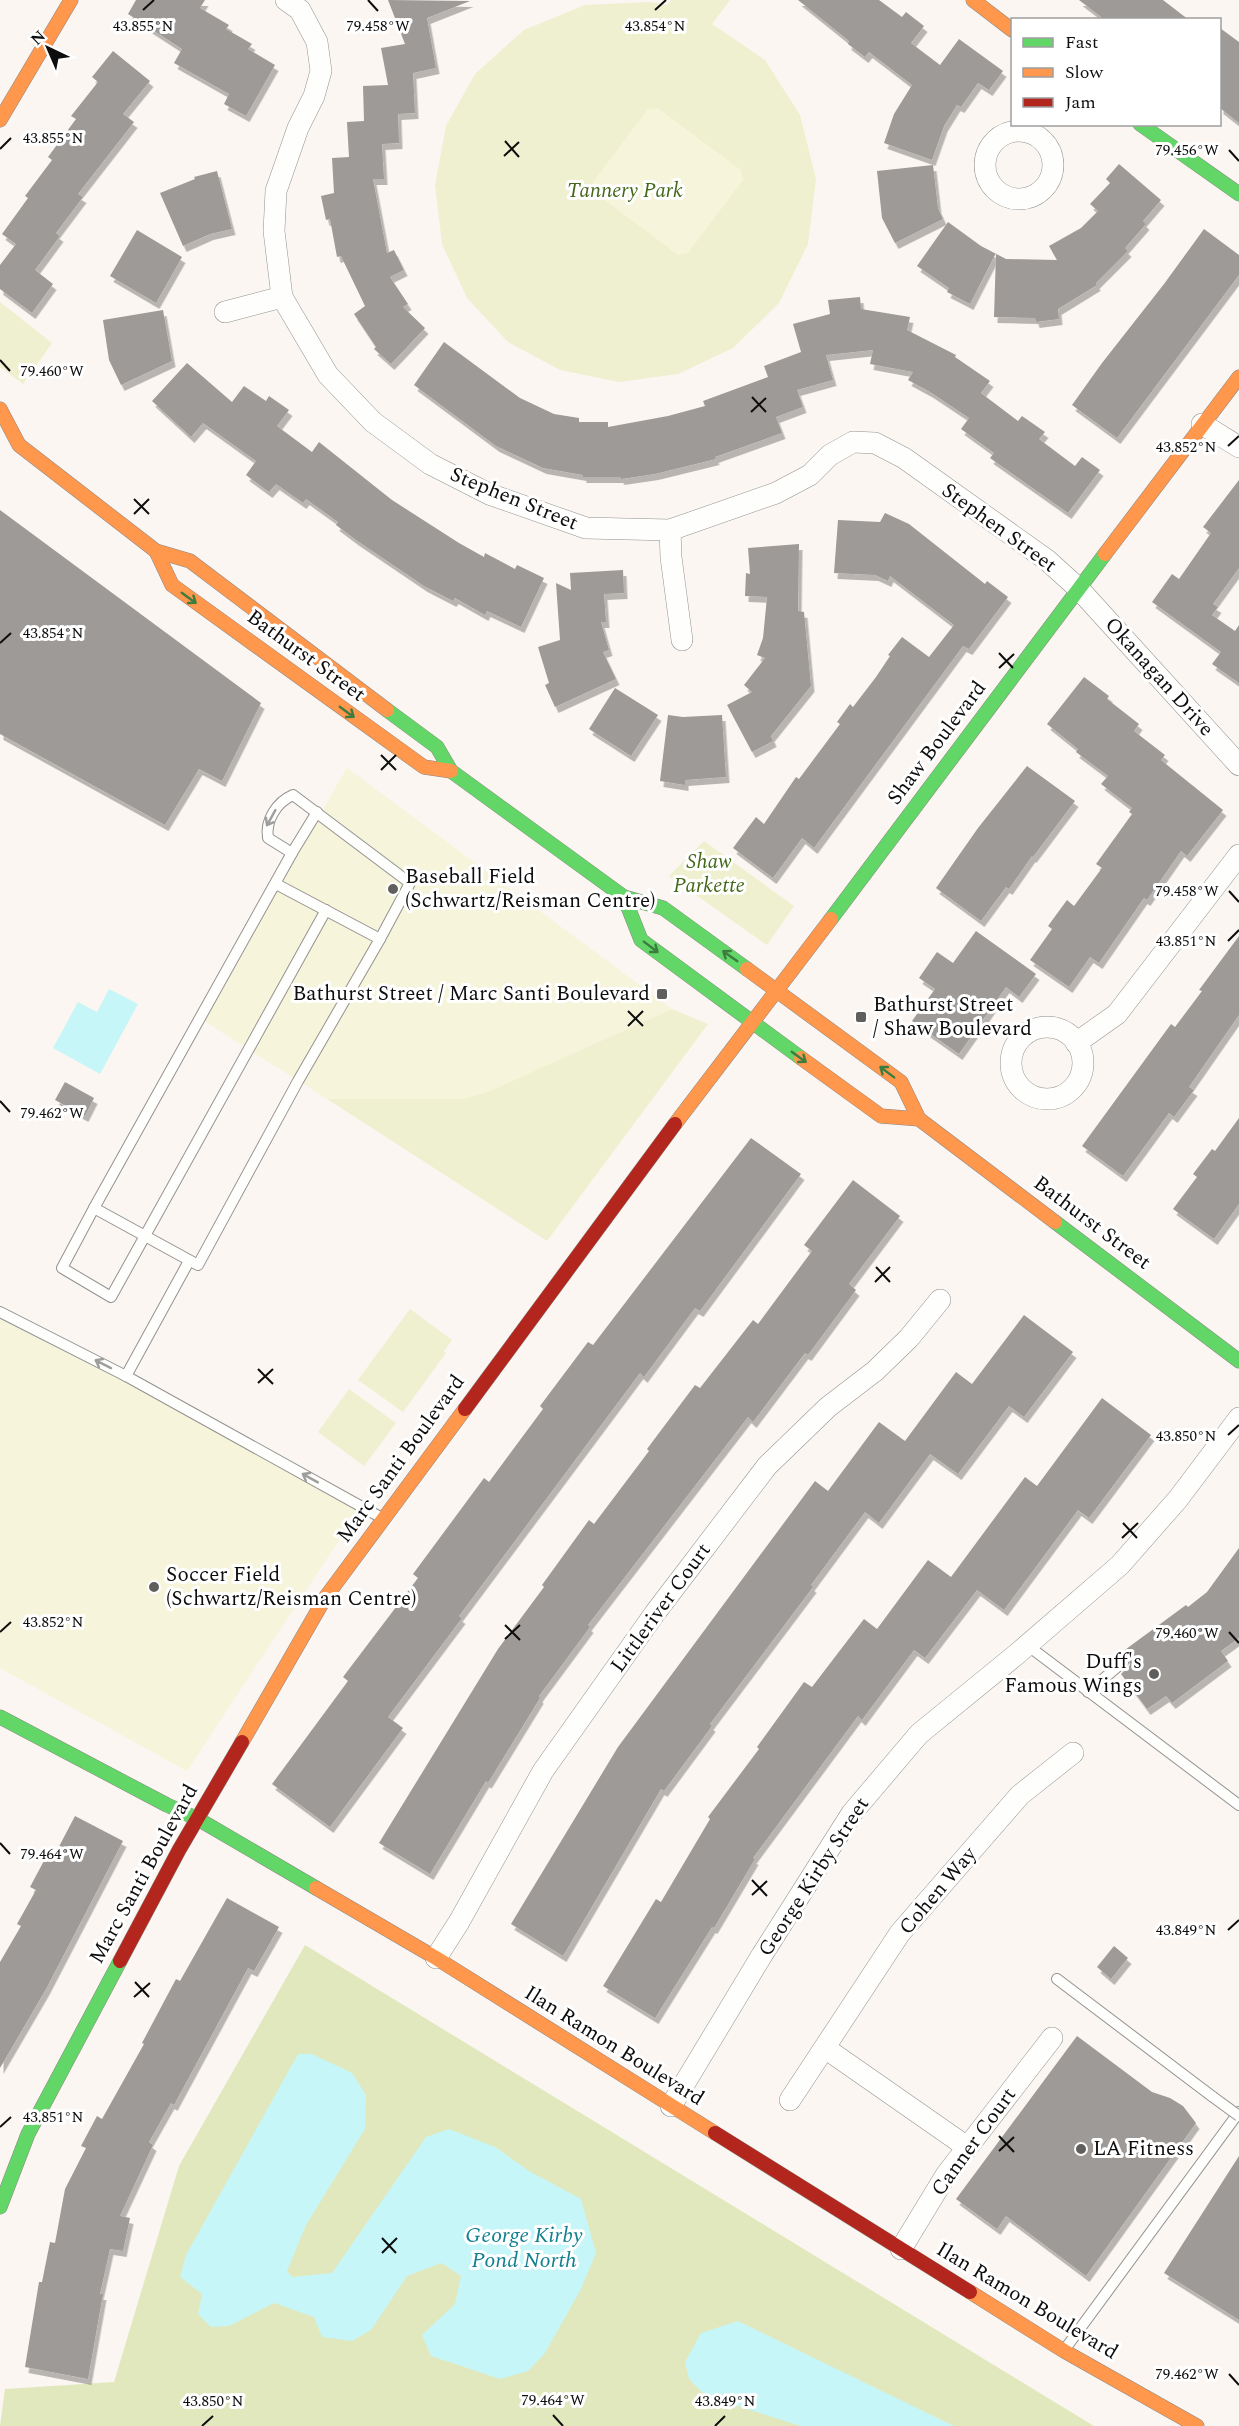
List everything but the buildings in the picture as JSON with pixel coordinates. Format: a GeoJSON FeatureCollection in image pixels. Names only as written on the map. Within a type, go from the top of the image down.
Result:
{"type":"FeatureCollection","features":[{"type":"Feature","properties":{"kind":"street"},"geometry":{"type":"LineString","coordinates":[[0,120],[71,0]]}},
{"type":"Feature","properties":{"kind":"street","name":"Stephen Street"},"geometry":{"type":"LineString","coordinates":[[286,0],[300,10],[317,42],[321,71],[314,96],[298,128],[276,191],[274,231],[282,297],[328,375],[373,422],[430,464],[489,494],[586,528],[669,530],[776,493],[810,475],[830,455],[853,442],[875,443],[904,458],[1047,560],[1080,589]]}},
{"type":"Feature","properties":{"kind":"street"},"geometry":{"type":"LineString","coordinates":[[973,0],[1011,29]]}},
{"type":"Feature","properties":{"kind":"street"},"geometry":{"type":"LineString","coordinates":[[1143,126],[1239,194]]}},
{"type":"Feature","properties":{"kind":"street"},"geometry":{"type":"LineString","coordinates":[[225,312],[282,297]]}},
{"type":"Feature","properties":{"kind":"street","name":"Shaw Boulevard"},"geometry":{"type":"LineString","coordinates":[[752,1022],[1239,377]]}},
{"type":"Feature","properties":{"kind":"street","name":"Bathurst Street"},"geometry":{"type":"LineString","coordinates":[[0,409],[19,445],[156,551],[190,561],[436,747],[451,771],[624,897],[663,908],[901,1082],[920,1119],[1239,1361]]}},
{"type":"Feature","properties":{"kind":"street"},"geometry":{"type":"LineString","coordinates":[[1202,424],[1239,447]]}},
{"type":"Feature","properties":{"kind":"street"},"geometry":{"type":"LineString","coordinates":[[0,446],[19,445]]}},
{"type":"Feature","properties":{"kind":"street"},"geometry":{"type":"LineString","coordinates":[[669,530],[682,640]]}},
{"type":"Feature","properties":{"kind":"street","name":"Bathurst Street"},"geometry":{"type":"LineString","coordinates":[[156,551],[172,585],[424,767],[451,771]]}},
{"type":"Feature","properties":{"kind":"street","name":"Okanagan Drive"},"geometry":{"type":"LineString","coordinates":[[1080,589],[1239,765]]}},
{"type":"Feature","properties":{"kind":"street"},"geometry":{"type":"LineString","coordinates":[[1076,1043],[1117,1014],[1239,855]]}},
{"type":"Feature","properties":{"kind":"street"},"geometry":{"type":"LineString","coordinates":[[624,897],[641,939],[881,1116],[920,1119]]}},
{"type":"Feature","properties":{"kind":"street","name":"Marc Santi Boulevard"},"geometry":{"type":"LineString","coordinates":[[0,2207],[28,2134],[179,1850],[325,1598],[752,1022]]}},
{"type":"Feature","properties":{"kind":"street","name":"Littleriver Court"},"geometry":{"type":"LineString","coordinates":[[436,1958],[459,1922],[543,1771],[655,1613],[760,1475],[828,1407],[875,1371],[909,1338],[940,1300]]}},
{"type":"Feature","properties":{"kind":"street","name":"George Kirby Street"},"geometry":{"type":"LineString","coordinates":[[670,2106],[852,1814],[919,1734],[1027,1646],[1120,1565],[1178,1499],[1239,1418]]}},
{"type":"Feature","properties":{"kind":"street","name":"Ilan Ramon Boulevard"},"geometry":{"type":"LineString","coordinates":[[0,1718],[198,1819],[436,1958],[1064,2350],[1197,2426]]}},
{"type":"Feature","properties":{"kind":"street","name":"Cohen Way"},"geometry":{"type":"LineString","coordinates":[[790,2100],[900,1933],[1020,1795],[1073,1753]]}},
{"type":"Feature","properties":{"kind":"street","name":"Canner Court"},"geometry":{"type":"LineString","coordinates":[[900,2249],[946,2175],[1052,2038]]}},
{"type":"Feature","properties":{"kind":"street"},"geometry":{"type":"LineString","coordinates":[[825,2048],[967,2147]]}},
{"type":"Feature","properties":{"kind":"lane"},"geometry":{"type":"LineString","coordinates":[[94,1208],[198,1265],[298,1081],[410,883],[293,795],[282,800],[266,827],[268,838],[292,854]]}},
{"type":"Feature","properties":{"kind":"lane"},"geometry":{"type":"LineString","coordinates":[[317,812],[62,1268],[111,1297],[326,910]]}},
{"type":"Feature","properties":{"kind":"lane"},"geometry":{"type":"LineString","coordinates":[[276,884],[380,939]]}},
{"type":"Feature","properties":{"kind":"lane"},"geometry":{"type":"LineString","coordinates":[[126,1376],[189,1261]]}},
{"type":"Feature","properties":{"kind":"lane"},"geometry":{"type":"LineString","coordinates":[[0,1312],[126,1376],[383,1518]]}},
{"type":"Feature","properties":{"kind":"lane"},"geometry":{"type":"LineString","coordinates":[[1027,1646],[1239,1805]]}},
{"type":"Feature","properties":{"kind":"lane"},"geometry":{"type":"LineString","coordinates":[[1088,1692],[1123,1662]]}},
{"type":"Feature","properties":{"kind":"lane"},"geometry":{"type":"LineString","coordinates":[[1057,1979],[1213,2097],[1239,2114],[1064,2350]]}},
{"type":"Feature","properties":{"kind":"green space","name":"Tannery Park"},"geometry":{"type":"Polygon","coordinates":[[[671,0],[730,0],[712,24],[765,60],[800,115],[816,179],[808,244],[779,303],[733,348],[678,374],[619,382],[560,370],[508,342],[467,298],[442,244],[435,185],[446,126],[475,74],[524,30],[585,5],[650,2],[667,5],[671,0]]]}},
{"type":"Feature","properties":{"kind":"green space"},"geometry":{"type":"Polygon","coordinates":[[[658,108],[741,170],[743,180],[688,253],[678,255],[595,193],[593,182],[647,110],[658,108]]]}},
{"type":"Feature","properties":{"kind":"green space"},"geometry":{"type":"Polygon","coordinates":[[[0,302],[52,343],[23,384],[0,367],[0,302]]]}},
{"type":"Feature","properties":{"kind":"green space","name":"Baseball Field (Schwartz/Reisman Centre)"},"geometry":{"type":"Polygon","coordinates":[[[347,768],[672,1009],[490,1091],[464,1099],[327,1099],[201,1019],[347,768]]]}},
{"type":"Feature","properties":{"kind":"green space","name":"Shaw Parkette"},"geometry":{"type":"Polygon","coordinates":[[[704,841],[794,906],[767,945],[669,876],[704,841]]]}},
{"type":"Feature","properties":{"kind":"green space"},"geometry":{"type":"Polygon","coordinates":[[[672,1009],[708,1024],[547,1241],[327,1099],[480,1094],[672,1009]]]}},
{"type":"Feature","properties":{"kind":"green space"},"geometry":{"type":"Polygon","coordinates":[[[410,1309],[452,1340],[444,1351],[446,1353],[403,1412],[358,1380],[410,1309]]]}},
{"type":"Feature","properties":{"kind":"green space","name":"Soccer Field (Schwartz/Reisman Centre)"},"geometry":{"type":"Polygon","coordinates":[[[0,1315],[361,1507],[187,1771],[0,1668],[0,1315]]]}},
{"type":"Feature","properties":{"kind":"green space"},"geometry":{"type":"Polygon","coordinates":[[[349,1389],[396,1423],[364,1466],[318,1432],[349,1389]]]}},
{"type":"Feature","properties":{"kind":"green space"},"geometry":{"type":"Polygon","coordinates":[[[305,1945],[1094,2426],[0,2426],[5,2389],[114,2382],[179,2166],[305,1945]]]}},
{"type":"Feature","properties":{"kind":"water"},"geometry":{"type":"Polygon","coordinates":[[[109,989],[138,1004],[100,1074],[53,1048],[78,1002],[97,1012],[109,989]]]}},
{"type":"Feature","properties":{"kind":"water","name":"George Kirby Pond North"},"geometry":{"type":"Polygon","coordinates":[[[298,2054],[312,2054],[352,2073],[366,2095],[365,2129],[306,2225],[287,2271],[292,2277],[332,2273],[426,2137],[449,2129],[495,2147],[529,2171],[581,2199],[596,2253],[581,2289],[545,2353],[528,2371],[500,2379],[431,2356],[422,2335],[455,2304],[461,2276],[442,2263],[407,2276],[371,2330],[352,2341],[322,2337],[314,2317],[274,2303],[229,2326],[211,2327],[198,2314],[202,2294],[180,2277],[186,2255],[298,2054]]]}},
{"type":"Feature","properties":{"kind":"water"},"geometry":{"type":"Polygon","coordinates":[[[738,2321],[954,2426],[801,2426],[706,2396],[689,2379],[685,2362],[701,2333],[738,2321]]]}},
{"type":"Feature","properties":{"kind":"traffic: fast"},"geometry":{"type":"LineString","coordinates":[[1143,126],[1239,194]]}},
{"type":"Feature","properties":{"kind":"traffic: fast"},"geometry":{"type":"LineString","coordinates":[[831,919],[1105,554]]}},
{"type":"Feature","properties":{"kind":"traffic: fast"},"geometry":{"type":"LineString","coordinates":[[387,710],[437,747],[451,771],[624,897],[663,908],[747,969]]}},
{"type":"Feature","properties":{"kind":"traffic: fast"},"geometry":{"type":"LineString","coordinates":[[624,897],[641,940],[801,1058]]}},
{"type":"Feature","properties":{"kind":"traffic: fast"},"geometry":{"type":"LineString","coordinates":[[1055,1222],[1239,1361]]}},
{"type":"Feature","properties":{"kind":"traffic: fast"},"geometry":{"type":"LineString","coordinates":[[0,1717],[198,1819],[316,1888]]}},
{"type":"Feature","properties":{"kind":"traffic: fast"},"geometry":{"type":"LineString","coordinates":[[0,2207],[28,2134],[120,1961]]}},
{"type":"Feature","properties":{"kind":"traffic: slow"},"geometry":{"type":"LineString","coordinates":[[0,120],[71,0]]}},
{"type":"Feature","properties":{"kind":"traffic: slow"},"geometry":{"type":"LineString","coordinates":[[973,0],[1011,29]]}},
{"type":"Feature","properties":{"kind":"traffic: slow"},"geometry":{"type":"LineString","coordinates":[[1105,554],[1239,377]]}},
{"type":"Feature","properties":{"kind":"traffic: slow"},"geometry":{"type":"LineString","coordinates":[[0,409],[19,445],[156,551],[190,561],[387,710]]}},
{"type":"Feature","properties":{"kind":"traffic: slow"},"geometry":{"type":"LineString","coordinates":[[156,551],[172,585],[424,767],[451,771]]}},
{"type":"Feature","properties":{"kind":"traffic: slow"},"geometry":{"type":"LineString","coordinates":[[675,1124],[831,919]]}},
{"type":"Feature","properties":{"kind":"traffic: slow"},"geometry":{"type":"LineString","coordinates":[[747,969],[901,1082],[919,1119],[1055,1222]]}},
{"type":"Feature","properties":{"kind":"traffic: slow"},"geometry":{"type":"LineString","coordinates":[[801,1058],[881,1116],[919,1119]]}},
{"type":"Feature","properties":{"kind":"traffic: slow"},"geometry":{"type":"LineString","coordinates":[[242,1742],[325,1598],[465,1409]]}},
{"type":"Feature","properties":{"kind":"traffic: slow"},"geometry":{"type":"LineString","coordinates":[[316,1888],[436,1958],[715,2133]]}},
{"type":"Feature","properties":{"kind":"traffic: slow"},"geometry":{"type":"LineString","coordinates":[[970,2292],[1064,2351],[1197,2426]]}},
{"type":"Feature","properties":{"kind":"traffic: jam"},"geometry":{"type":"LineString","coordinates":[[465,1409],[675,1124]]}},
{"type":"Feature","properties":{"kind":"traffic: jam"},"geometry":{"type":"LineString","coordinates":[[120,1961],[179,1850],[242,1742]]}},
{"type":"Feature","properties":{"kind":"traffic: jam"},"geometry":{"type":"LineString","coordinates":[[715,2133],[970,2292]]}},
{"type":"Feature","properties":{"kind":"place","name":"Baseball Field (Schwartz/Reisman Centre)"},"geometry":{"type":"Point","coordinates":[393,889]}},
{"type":"Feature","properties":{"kind":"place","name":"Bathurst Street / Marc Santi Boulevard"},"geometry":{"type":"Point","coordinates":[662,994]}},
{"type":"Feature","properties":{"kind":"place","name":"Bathurst Street / Shaw Boulevard"},"geometry":{"type":"Point","coordinates":[861,1017]}},
{"type":"Feature","properties":{"kind":"place","name":"Soccer Field (Schwartz/Reisman Centre)"},"geometry":{"type":"Point","coordinates":[154,1587]}},
{"type":"Feature","properties":{"kind":"place","name":"Duff's Famous Wings"},"geometry":{"type":"Point","coordinates":[1154,1674]}},
{"type":"Feature","properties":{"kind":"place","name":"LA Fitness"},"geometry":{"type":"Point","coordinates":[1081,2149]}}]}
